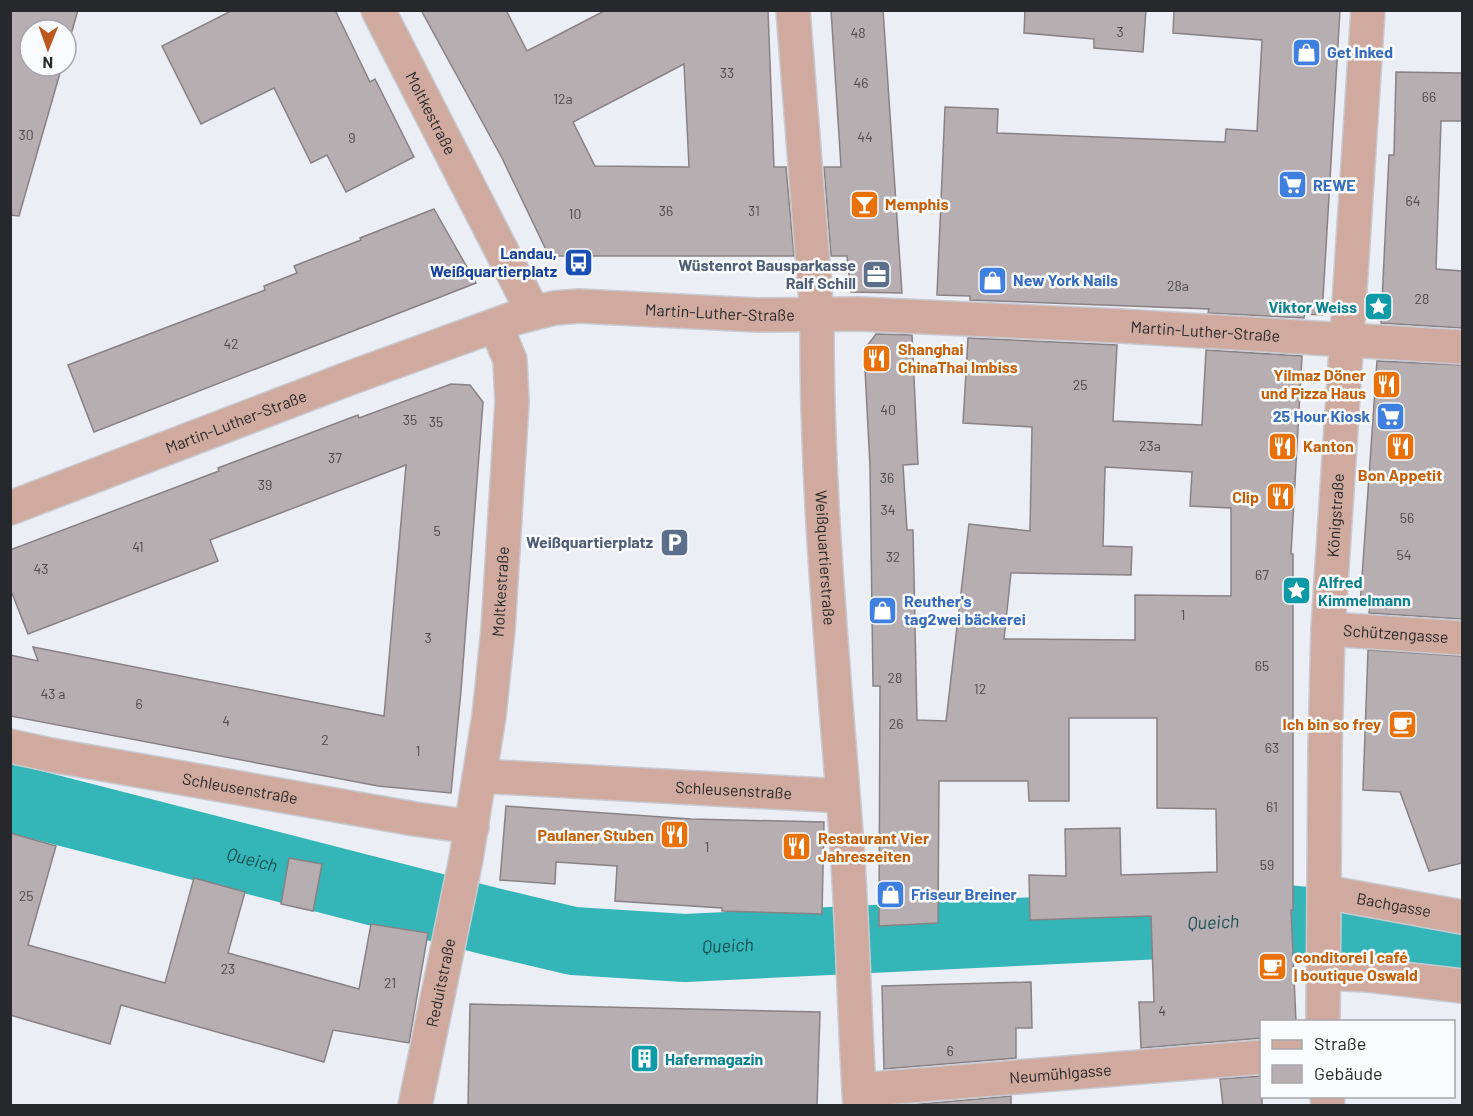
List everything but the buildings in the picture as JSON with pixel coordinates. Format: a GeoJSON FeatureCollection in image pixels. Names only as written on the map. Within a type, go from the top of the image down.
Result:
{"type":"FeatureCollection","features":[{"type":"Feature","properties":{"kind":"street","name":"Moltkestraße"},"geometry":{"type":"LineString","coordinates":[[378,10],[533,312]]}},
{"type":"Feature","properties":{"kind":"street","name":"Weißquartierstraße"},"geometry":{"type":"LineString","coordinates":[[794,10],[816,316],[816,364],[826,552],[852,921],[859,1098]]}},
{"type":"Feature","properties":{"kind":"street","name":"Königstraße"},"geometry":{"type":"LineString","coordinates":[[1323,1020],[1324,750],[1328,629],[1368,10]]}},
{"type":"Feature","properties":{"kind":"street","name":"Martin-Luther-Straße"},"geometry":{"type":"LineString","coordinates":[[10,508],[350,378],[533,312],[554,308],[579,306],[816,316],[859,314],[1120,326],[1462,347]]}},
{"type":"Feature","properties":{"kind":"street","name":"Moltkestraße"},"geometry":{"type":"LineString","coordinates":[[466,859],[480,776],[498,630],[512,402],[510,360],[496,326]]}},
{"type":"Feature","properties":{"kind":"street","name":"Schützengasse"},"geometry":{"type":"LineString","coordinates":[[1328,629],[1462,638]]}},
{"type":"Feature","properties":{"kind":"street","name":"Schleusenstraße"},"geometry":{"type":"LineString","coordinates":[[10,746],[404,817],[472,827]]}},
{"type":"Feature","properties":{"kind":"street","name":"Schleusenstraße"},"geometry":{"type":"LineString","coordinates":[[480,776],[843,796]]}},
{"type":"Feature","properties":{"kind":"street","name":"Reduitstraße"},"geometry":{"type":"LineString","coordinates":[[415,1106],[466,859]]}},
{"type":"Feature","properties":{"kind":"street","name":"Bachgasse"},"geometry":{"type":"LineString","coordinates":[[1325,892],[1462,917]]}},
{"type":"Feature","properties":{"kind":"street"},"geometry":{"type":"LineString","coordinates":[[1324,965],[1368,975],[1462,986]]}},
{"type":"Feature","properties":{"kind":"street","name":"Neumühlgasse"},"geometry":{"type":"LineString","coordinates":[[859,1098],[1260,1057]]}},
{"type":"Feature","properties":{"kind":"waterway","name":"Queich"},"geometry":{"type":"LineString","coordinates":[[10,798],[573,941],[685,948],[1288,919],[1399,930],[1462,943]]}},
{"type":"Feature","properties":{"kind":"place","name":"Get Inked"},"geometry":{"type":"Point","coordinates":[1306,52]}},
{"type":"Feature","properties":{"kind":"place","name":"REWE"},"geometry":{"type":"Point","coordinates":[1292,185]}},
{"type":"Feature","properties":{"kind":"place","name":"Memphis"},"geometry":{"type":"Point","coordinates":[864,204]}},
{"type":"Feature","properties":{"kind":"place","name":"Landau, Weißquartierplatz"},"geometry":{"type":"Point","coordinates":[578,262]}},
{"type":"Feature","properties":{"kind":"place","name":"Wüstenrot Bausparkasse Ralf Schill"},"geometry":{"type":"Point","coordinates":[877,274]}},
{"type":"Feature","properties":{"kind":"place","name":"New York Nails"},"geometry":{"type":"Point","coordinates":[992,280]}},
{"type":"Feature","properties":{"kind":"place","name":"Viktor Weiss"},"geometry":{"type":"Point","coordinates":[1378,307]}},
{"type":"Feature","properties":{"kind":"place","name":"Shanghai ChinaThai Imbiss"},"geometry":{"type":"Point","coordinates":[877,358]}},
{"type":"Feature","properties":{"kind":"place","name":"Yilmaz Döner und Pizza Haus"},"geometry":{"type":"Point","coordinates":[1387,384]}},
{"type":"Feature","properties":{"kind":"place","name":"25 Hour Kiosk"},"geometry":{"type":"Point","coordinates":[1391,416]}},
{"type":"Feature","properties":{"kind":"place","name":"Kanton"},"geometry":{"type":"Point","coordinates":[1282,446]}},
{"type":"Feature","properties":{"kind":"place","name":"Bon Appetit"},"geometry":{"type":"Point","coordinates":[1400,447]}},
{"type":"Feature","properties":{"kind":"place","name":"Clip"},"geometry":{"type":"Point","coordinates":[1280,497]}},
{"type":"Feature","properties":{"kind":"place","name":"Weißquartierplatz"},"geometry":{"type":"Point","coordinates":[674,542]}},
{"type":"Feature","properties":{"kind":"place","name":"Alfred Kimmelmann"},"geometry":{"type":"Point","coordinates":[1297,591]}},
{"type":"Feature","properties":{"kind":"place","name":"Reuther's tag2wei bäckerei"},"geometry":{"type":"Point","coordinates":[883,610]}},
{"type":"Feature","properties":{"kind":"place","name":"Ich bin so frey"},"geometry":{"type":"Point","coordinates":[1402,724]}},
{"type":"Feature","properties":{"kind":"place","name":"Paulaner Stuben"},"geometry":{"type":"Point","coordinates":[675,835]}},
{"type":"Feature","properties":{"kind":"place","name":"Restaurant Vier Jahreszeiten"},"geometry":{"type":"Point","coordinates":[797,847]}},
{"type":"Feature","properties":{"kind":"place","name":"Friseur Breiner"},"geometry":{"type":"Point","coordinates":[890,894]}},
{"type":"Feature","properties":{"kind":"place","name":"conditorei | café | boutique Oswald"},"geometry":{"type":"Point","coordinates":[1273,966]}},
{"type":"Feature","properties":{"kind":"place","name":"Hafermagazin"},"geometry":{"type":"Point","coordinates":[644,1059]}}]}
